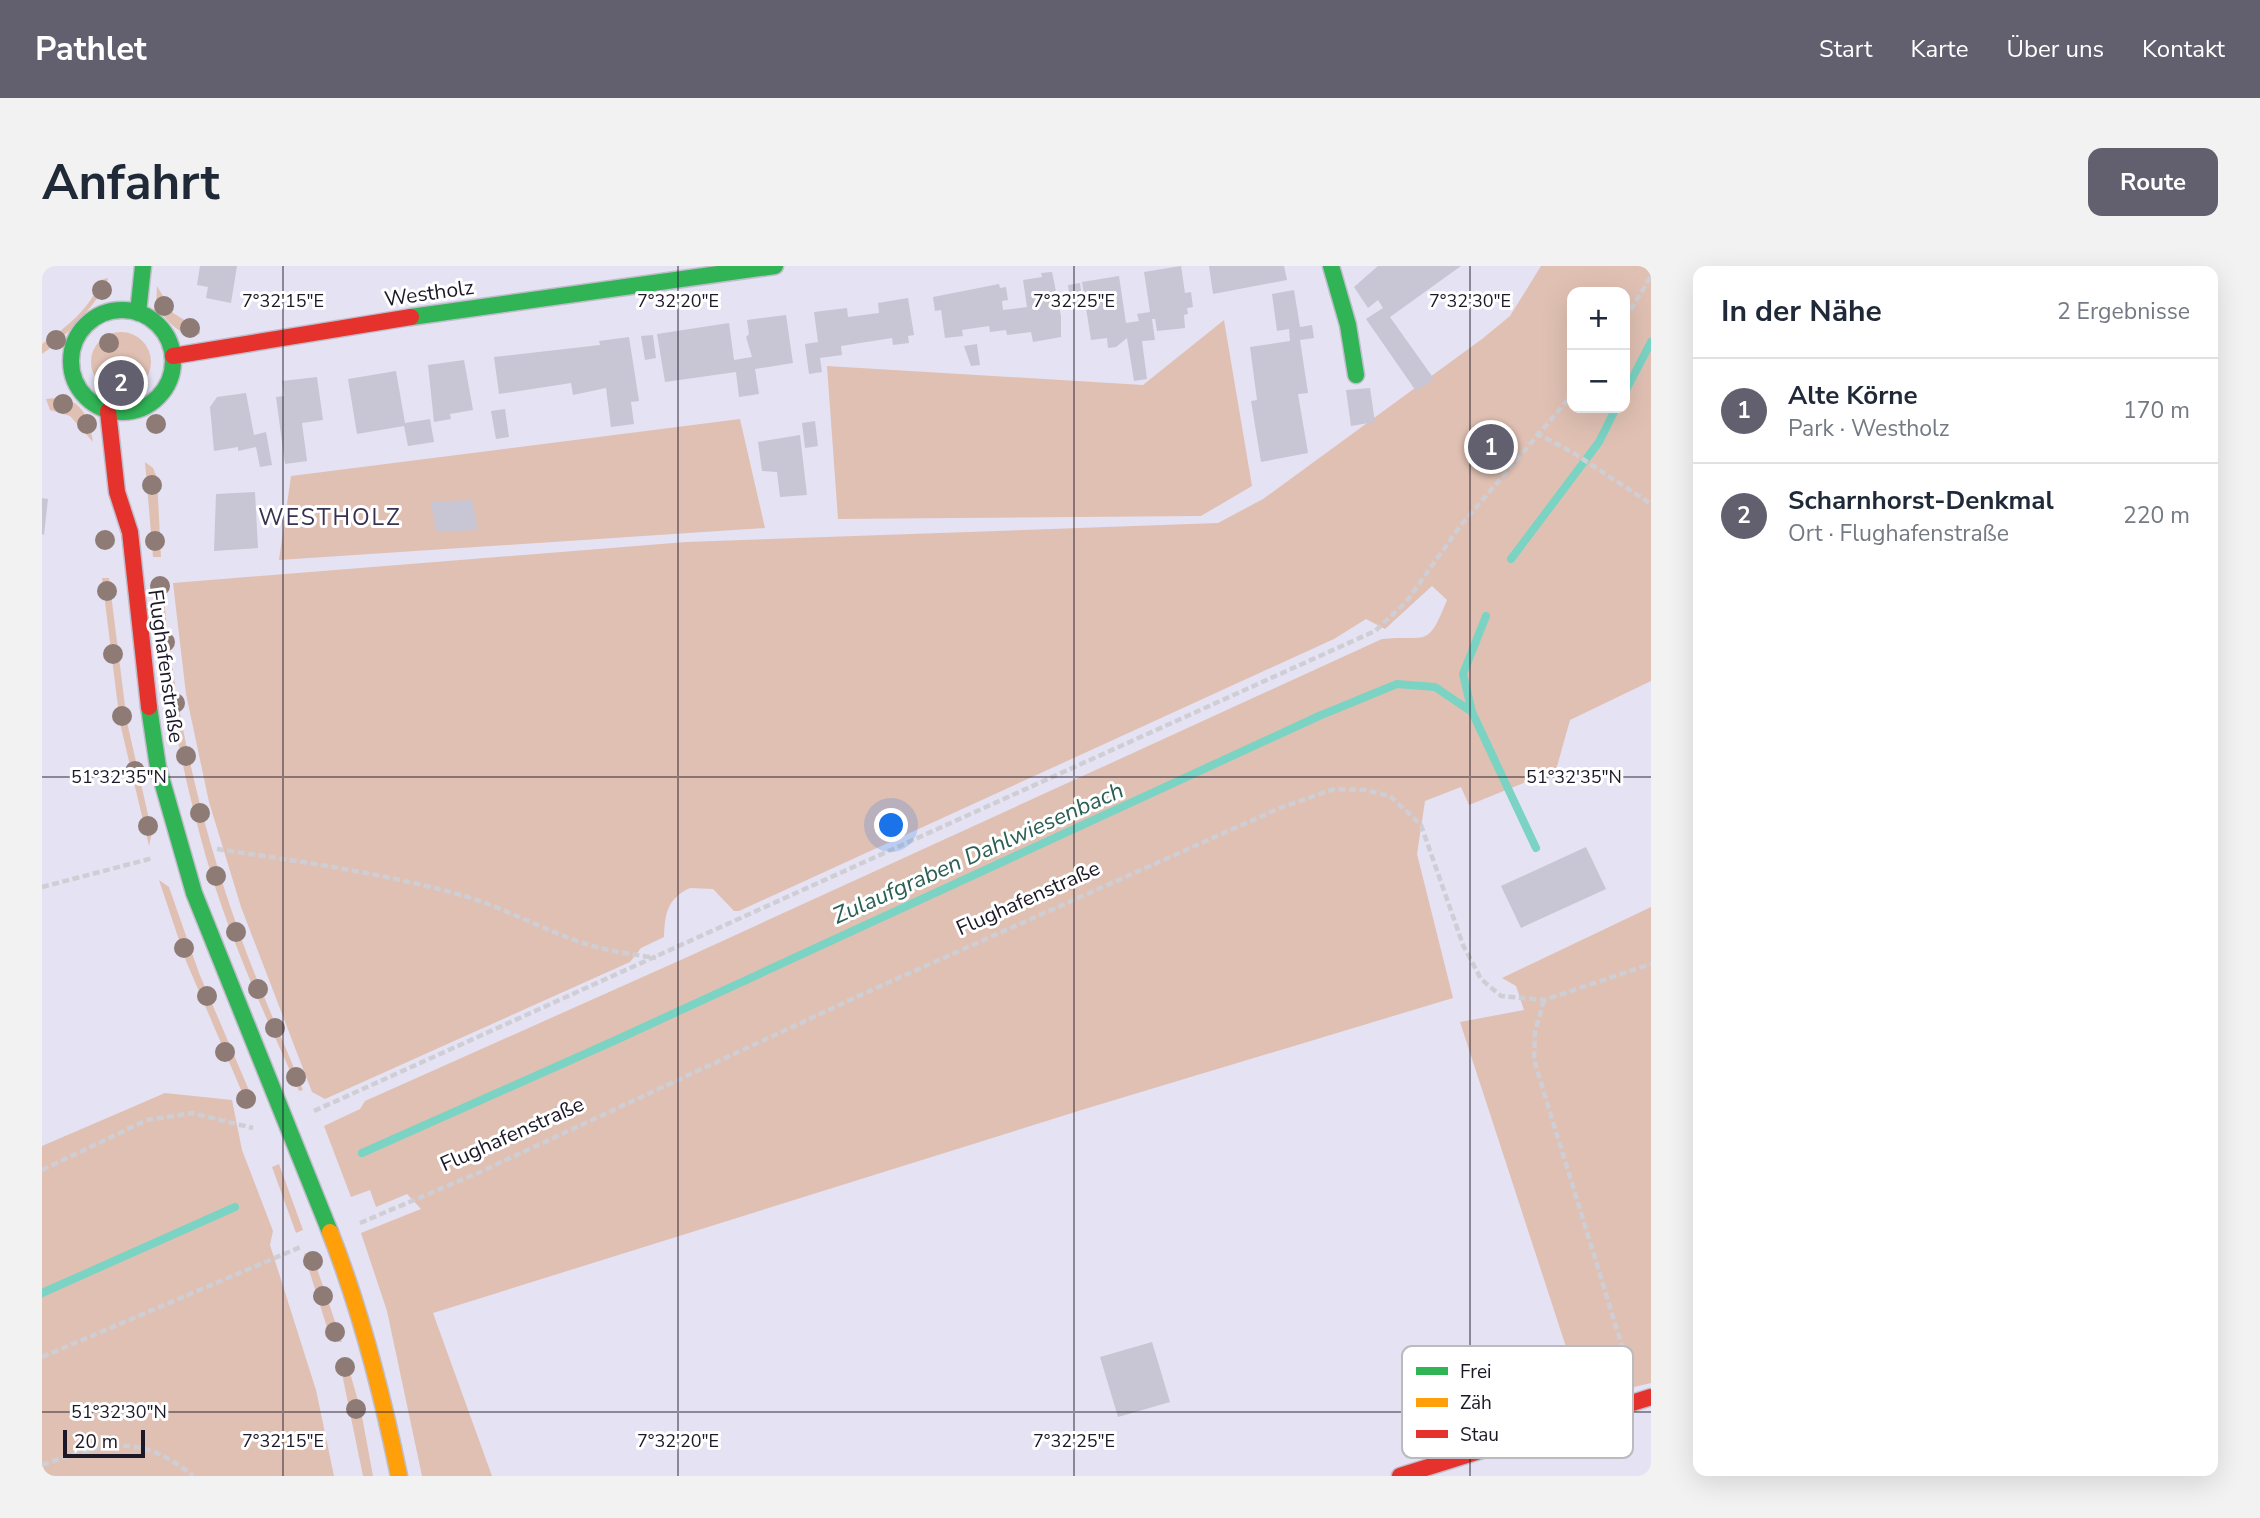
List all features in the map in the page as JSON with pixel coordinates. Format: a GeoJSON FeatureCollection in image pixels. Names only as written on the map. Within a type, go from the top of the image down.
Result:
{"type":"FeatureCollection","features":[{"type":"Feature","properties":{"kind":"main road"},"geometry":{"type":"LineString","coordinates":[[138,313],[143,266]]}},
{"type":"Feature","properties":{"kind":"main road","name":"Westholz"},"geometry":{"type":"LineString","coordinates":[[173,356],[337,327],[775,266]]}},
{"type":"Feature","properties":{"kind":"main road"},"geometry":{"type":"LineString","coordinates":[[1331,266],[1348,325],[1356,375]]}},
{"type":"Feature","properties":{"kind":"main road"},"geometry":{"type":"LineString","coordinates":[[109,312],[114,292]]}},
{"type":"Feature","properties":{"kind":"main road"},"geometry":{"type":"LineString","coordinates":[[109,312],[138,313],[149,318],[165,334],[173,356],[172,371],[163,392],[139,410],[124,413],[108,411],[93,404],[71,386],[64,360],[80,331],[96,317],[109,312]]}},
{"type":"Feature","properties":{"kind":"main road"},"geometry":{"type":"LineString","coordinates":[[139,410],[139,430]]}},
{"type":"Feature","properties":{"kind":"main road","name":"Flughafenstraße"},"geometry":{"type":"LineString","coordinates":[[108,411],[117,492],[130,533],[141,652],[158,767],[181,852],[236,998],[333,1235],[380,1385],[399,1476]]}},
{"type":"Feature","properties":{"kind":"main road","name":"Flughafenstraße"},"geometry":{"type":"LineString","coordinates":[[130,533],[137,493]]}},
{"type":"Feature","properties":{"kind":"main road"},"geometry":{"type":"LineString","coordinates":[[1400,1476],[1457,1458]]}},
{"type":"Feature","properties":{"kind":"path"},"geometry":{"type":"LineString","coordinates":[[1630,311],[1651,275]]}},
{"type":"Feature","properties":{"kind":"path"},"geometry":{"type":"LineString","coordinates":[[307,1114],[1375,631],[1406,601],[1461,525],[1536,433],[1567,400]]}},
{"type":"Feature","properties":{"kind":"path"},"geometry":{"type":"LineString","coordinates":[[1536,433],[1572,452],[1651,504]]}},
{"type":"Feature","properties":{"kind":"path","name":"Flughafenstraße"},"geometry":{"type":"LineString","coordinates":[[333,1235],[480,1172],[876,988],[1229,831],[1334,789],[1366,790],[1390,796],[1421,825],[1463,945],[1481,979],[1501,996],[1544,1000],[1651,964]]}},
{"type":"Feature","properties":{"kind":"path"},"geometry":{"type":"LineString","coordinates":[[217,849],[333,866],[455,893],[537,922],[581,943],[615,952],[657,958]]}},
{"type":"Feature","properties":{"kind":"path"},"geometry":{"type":"LineString","coordinates":[[42,887],[181,852]]}},
{"type":"Feature","properties":{"kind":"path"},"geometry":{"type":"LineString","coordinates":[[1544,1000],[1535,1032],[1534,1059],[1628,1346]]}},
{"type":"Feature","properties":{"kind":"path"},"geometry":{"type":"LineString","coordinates":[[42,1170],[147,1120],[192,1112],[258,1129]]}},
{"type":"Feature","properties":{"kind":"path"},"geometry":{"type":"LineString","coordinates":[[42,1357],[274,1256],[333,1235]]}},
{"type":"Feature","properties":{"kind":"path"},"geometry":{"type":"LineString","coordinates":[[1633,1362],[1645,1399]]}},
{"type":"Feature","properties":{"kind":"path"},"geometry":{"type":"LineString","coordinates":[[42,1465],[89,1450],[142,1446],[171,1458],[193,1476]]}},
{"type":"Feature","properties":{"kind":"shaded area"},"geometry":{"type":"Polygon","coordinates":[[[1541,266],[1651,266],[1651,681],[1570,720],[1556,770],[1469,805],[1461,787],[1425,801],[1417,854],[1453,998],[1088,1108],[433,1313],[492,1476],[422,1476],[387,1311],[361,1233],[421,1209],[407,1194],[376,1207],[370,1190],[351,1197],[324,1126],[360,1109],[365,1101],[683,959],[1382,639],[1425,636],[1435,626],[1447,600],[1432,586],[1385,629],[1366,619],[1334,639],[739,911],[734,911],[713,889],[690,888],[672,902],[665,921],[664,937],[641,948],[630,962],[325,1099],[312,1092],[241,907],[209,802],[186,694],[173,583],[686,542],[1218,523],[1263,499],[1510,316],[1541,266]]]}},
{"type":"Feature","properties":{"kind":"shaded area"},"geometry":{"type":"Polygon","coordinates":[[[108,278],[99,296],[80,319],[42,354],[42,344],[77,316],[91,300],[101,280],[108,278]]]}},
{"type":"Feature","properties":{"kind":"shaded area"},"geometry":{"type":"Polygon","coordinates":[[[157,286],[173,313],[199,329],[200,334],[180,331],[165,318],[156,307],[157,286]]]}},
{"type":"Feature","properties":{"kind":"shaded area"},"geometry":{"type":"Polygon","coordinates":[[[1224,320],[1252,486],[1201,516],[838,519],[827,366],[1143,385],[1224,320]]]}},
{"type":"Feature","properties":{"kind":"shaded area"},"geometry":{"type":"Polygon","coordinates":[[[115,332],[127,332],[146,345],[151,362],[149,374],[138,387],[127,392],[115,392],[96,379],[91,368],[91,356],[104,337],[115,332]]]}},
{"type":"Feature","properties":{"kind":"shaded area"},"geometry":{"type":"Polygon","coordinates":[[[46,399],[67,400],[80,408],[89,423],[93,442],[70,416],[50,410],[46,399]]]}},
{"type":"Feature","properties":{"kind":"shaded area"},"geometry":{"type":"Polygon","coordinates":[[[740,419],[765,528],[279,560],[291,476],[740,419]]]}},
{"type":"Feature","properties":{"kind":"shaded area"},"geometry":{"type":"Polygon","coordinates":[[[145,462],[153,468],[157,478],[161,557],[153,557],[145,462]]]}},
{"type":"Feature","properties":{"kind":"shaded area"},"geometry":{"type":"Polygon","coordinates":[[[102,578],[109,578],[127,722],[152,832],[149,846],[120,723],[102,578]]]}},
{"type":"Feature","properties":{"kind":"shaded area"},"geometry":{"type":"Polygon","coordinates":[[[162,578],[172,667],[198,798],[244,947],[303,1090],[299,1091],[248,976],[206,857],[188,788],[168,684],[155,579],[162,578]]]}},
{"type":"Feature","properties":{"kind":"shaded area"},"geometry":{"type":"Polygon","coordinates":[[[159,880],[169,887],[199,973],[254,1102],[247,1104],[186,961],[159,880]]]}},
{"type":"Feature","properties":{"kind":"shaded area"},"geometry":{"type":"Polygon","coordinates":[[[1651,907],[1651,1383],[1633,1387],[1633,1346],[1566,1346],[1460,1022],[1524,1010],[1516,986],[1502,978],[1651,907]]]}},
{"type":"Feature","properties":{"kind":"shaded area"},"geometry":{"type":"Polygon","coordinates":[[[165,1093],[232,1100],[242,1150],[273,1231],[270,1245],[316,1390],[334,1476],[42,1476],[42,1146],[165,1093]]]}},
{"type":"Feature","properties":{"kind":"shaded area"},"geometry":{"type":"Polygon","coordinates":[[[279,1164],[303,1230],[296,1233],[272,1167],[279,1164]]]}},
{"type":"Feature","properties":{"kind":"shaded area"},"geometry":{"type":"Polygon","coordinates":[[[311,1251],[342,1342],[335,1342],[330,1337],[304,1254],[311,1251]]]}},
{"type":"Feature","properties":{"kind":"shaded area"},"geometry":{"type":"Polygon","coordinates":[[[346,1359],[361,1411],[373,1476],[363,1476],[342,1374],[341,1364],[346,1359]]]}},
{"type":"Feature","properties":{"kind":"building"},"geometry":{"type":"Polygon","coordinates":[[[200,266],[237,266],[231,303],[206,298],[208,287],[197,285],[200,266]]]}},
{"type":"Feature","properties":{"kind":"building"},"geometry":{"type":"Polygon","coordinates":[[[1181,266],[1185,293],[1191,292],[1193,307],[1187,308],[1188,314],[1184,315],[1185,328],[1157,331],[1155,319],[1152,319],[1155,340],[1142,341],[1147,379],[1134,381],[1127,338],[1116,347],[1108,348],[1107,338],[1091,340],[1082,282],[1119,276],[1126,323],[1139,321],[1137,314],[1150,312],[1144,272],[1181,266]]]}},
{"type":"Feature","properties":{"kind":"building"},"geometry":{"type":"Polygon","coordinates":[[[1209,266],[1284,266],[1287,280],[1213,294],[1209,266]]]}},
{"type":"Feature","properties":{"kind":"building"},"geometry":{"type":"Polygon","coordinates":[[[1378,266],[1461,266],[1390,317],[1434,379],[1416,391],[1366,319],[1383,308],[1378,300],[1368,308],[1354,287],[1378,266]]]}},
{"type":"Feature","properties":{"kind":"building"},"geometry":{"type":"Polygon","coordinates":[[[1052,272],[1061,316],[1061,337],[1033,342],[1031,332],[1007,335],[1006,330],[990,332],[989,326],[962,330],[963,336],[945,338],[941,310],[935,311],[933,297],[999,284],[1000,288],[1006,287],[1008,300],[1002,301],[1003,310],[1027,307],[1023,280],[1042,277],[1041,273],[1052,272]]]}},
{"type":"Feature","properties":{"kind":"building"},"geometry":{"type":"Polygon","coordinates":[[[1080,283],[1083,305],[1071,307],[1068,285],[1080,283]]]}},
{"type":"Feature","properties":{"kind":"building"},"geometry":{"type":"Polygon","coordinates":[[[1294,290],[1300,327],[1312,325],[1314,338],[1300,340],[1308,393],[1298,394],[1308,453],[1261,462],[1251,401],[1257,400],[1250,347],[1290,341],[1289,329],[1277,331],[1272,294],[1294,290]]]}},
{"type":"Feature","properties":{"kind":"building"},"geometry":{"type":"Polygon","coordinates":[[[908,298],[914,335],[908,336],[909,343],[893,345],[892,338],[841,346],[842,355],[820,358],[822,372],[809,374],[805,344],[818,342],[814,312],[847,308],[848,317],[879,313],[878,303],[908,298]]]}},
{"type":"Feature","properties":{"kind":"building"},"geometry":{"type":"Polygon","coordinates":[[[786,315],[793,363],[755,369],[759,394],[739,397],[736,372],[665,382],[657,334],[729,323],[734,360],[752,357],[746,337],[749,334],[747,320],[786,315]]]}},
{"type":"Feature","properties":{"kind":"building"},"geometry":{"type":"Polygon","coordinates":[[[653,335],[656,358],[645,360],[641,336],[653,335]]]}},
{"type":"Feature","properties":{"kind":"building"},"geometry":{"type":"Polygon","coordinates":[[[629,337],[639,401],[631,402],[634,424],[611,427],[606,388],[573,395],[571,383],[499,394],[494,357],[600,345],[599,341],[629,337]]]}},
{"type":"Feature","properties":{"kind":"building"},"geometry":{"type":"Polygon","coordinates":[[[977,344],[980,365],[971,366],[964,346],[977,344]]]}},
{"type":"Feature","properties":{"kind":"building"},"geometry":{"type":"Polygon","coordinates":[[[464,360],[473,410],[450,414],[451,419],[434,422],[428,365],[464,360]]]}},
{"type":"Feature","properties":{"kind":"building"},"geometry":{"type":"Polygon","coordinates":[[[396,371],[405,423],[430,419],[434,442],[408,446],[404,426],[357,434],[348,379],[396,371]]]}},
{"type":"Feature","properties":{"kind":"building"},"geometry":{"type":"Polygon","coordinates":[[[317,377],[323,420],[302,423],[307,461],[285,464],[276,397],[284,396],[282,381],[317,377]]]}},
{"type":"Feature","properties":{"kind":"building"},"geometry":{"type":"Polygon","coordinates":[[[1370,388],[1375,422],[1351,426],[1346,390],[1370,388]]]}},
{"type":"Feature","properties":{"kind":"building"},"geometry":{"type":"Polygon","coordinates":[[[246,393],[254,435],[266,432],[272,465],[260,467],[256,447],[238,451],[238,447],[214,451],[210,407],[217,397],[246,393]]]}},
{"type":"Feature","properties":{"kind":"building"},"geometry":{"type":"Polygon","coordinates":[[[505,409],[509,437],[496,439],[491,411],[505,409]]]}},
{"type":"Feature","properties":{"kind":"building"},"geometry":{"type":"Polygon","coordinates":[[[815,421],[818,446],[805,448],[802,423],[815,421]]]}},
{"type":"Feature","properties":{"kind":"building"},"geometry":{"type":"Polygon","coordinates":[[[800,435],[807,495],[780,497],[777,472],[762,471],[758,442],[800,435]]]}},
{"type":"Feature","properties":{"kind":"building"},"geometry":{"type":"Polygon","coordinates":[[[255,492],[258,548],[214,551],[216,494],[255,492]]]}},
{"type":"Feature","properties":{"kind":"building"},"geometry":{"type":"Polygon","coordinates":[[[42,498],[48,499],[44,535],[42,534],[42,498]]]}},
{"type":"Feature","properties":{"kind":"building"},"geometry":{"type":"Polygon","coordinates":[[[472,500],[478,530],[436,532],[431,502],[472,500]]]}},
{"type":"Feature","properties":{"kind":"building"},"geometry":{"type":"Polygon","coordinates":[[[1586,847],[1606,889],[1521,928],[1501,886],[1586,847]]]}},
{"type":"Feature","properties":{"kind":"building"},"geometry":{"type":"Polygon","coordinates":[[[1152,1342],[1170,1402],[1118,1417],[1100,1357],[1152,1342]]]}},
{"type":"Feature","properties":{"kind":"waterway"},"geometry":{"type":"LineString","coordinates":[[1630,382],[1651,342]]}},
{"type":"Feature","properties":{"kind":"waterway"},"geometry":{"type":"LineString","coordinates":[[1511,559],[1599,442],[1614,413]]}},
{"type":"Feature","properties":{"kind":"waterway"},"geometry":{"type":"LineString","coordinates":[[1472,712],[1463,674],[1486,616]]}},
{"type":"Feature","properties":{"kind":"waterway","name":"Zulaufgraben Dahlwiesenbach"},"geometry":{"type":"LineString","coordinates":[[362,1153],[616,1040],[1319,716],[1397,684],[1435,687],[1472,712],[1536,848]]}},
{"type":"Feature","properties":{"kind":"waterway","name":"Zulaufgraben Dahlwiesenbach"},"geometry":{"type":"LineString","coordinates":[[42,1293],[235,1207]]}},
{"type":"Feature","properties":{"kind":"traffic: fast"},"geometry":{"type":"LineString","coordinates":[[138,313],[143,266]]}},
{"type":"Feature","properties":{"kind":"traffic: fast"},"geometry":{"type":"LineString","coordinates":[[411,317],[775,266]]}},
{"type":"Feature","properties":{"kind":"traffic: fast"},"geometry":{"type":"LineString","coordinates":[[1331,266],[1348,325],[1356,375]]}},
{"type":"Feature","properties":{"kind":"traffic: fast"},"geometry":{"type":"LineString","coordinates":[[122,310],[142,314],[158,325],[169,341],[173,361],[169,381],[158,397],[142,408],[122,412],[102,408],[86,397],[75,381],[71,361],[75,341],[86,325],[102,314],[122,310]]}},
{"type":"Feature","properties":{"kind":"traffic: fast"},"geometry":{"type":"LineString","coordinates":[[149,707],[158,767],[194,893],[330,1232]]}},
{"type":"Feature","properties":{"kind":"traffic: slow"},"geometry":{"type":"LineString","coordinates":[[330,1232],[370,1352],[399,1476]]}},
{"type":"Feature","properties":{"kind":"traffic: jam"},"geometry":{"type":"LineString","coordinates":[[173,356],[411,317]]}},
{"type":"Feature","properties":{"kind":"traffic: jam"},"geometry":{"type":"LineString","coordinates":[[108,411],[117,492],[130,532],[149,707]]}},
{"type":"Feature","properties":{"kind":"traffic: jam"},"geometry":{"type":"LineString","coordinates":[[1633,1403],[1651,1397]]}},
{"type":"Feature","properties":{"kind":"traffic: jam"},"geometry":{"type":"LineString","coordinates":[[1400,1476],[1457,1458]]}},
{"type":"Feature","properties":{"kind":"place","name":"Scharnhorst-Denkmal"},"geometry":{"type":"Point","coordinates":[121,383]}},
{"type":"Feature","properties":{"kind":"place","name":"Alte Körne"},"geometry":{"type":"Point","coordinates":[1491,447]}},
{"type":"Feature","properties":{"kind":"district","name":"WESTHOLZ"},"geometry":{"type":"Point","coordinates":[330,517]}}]}
